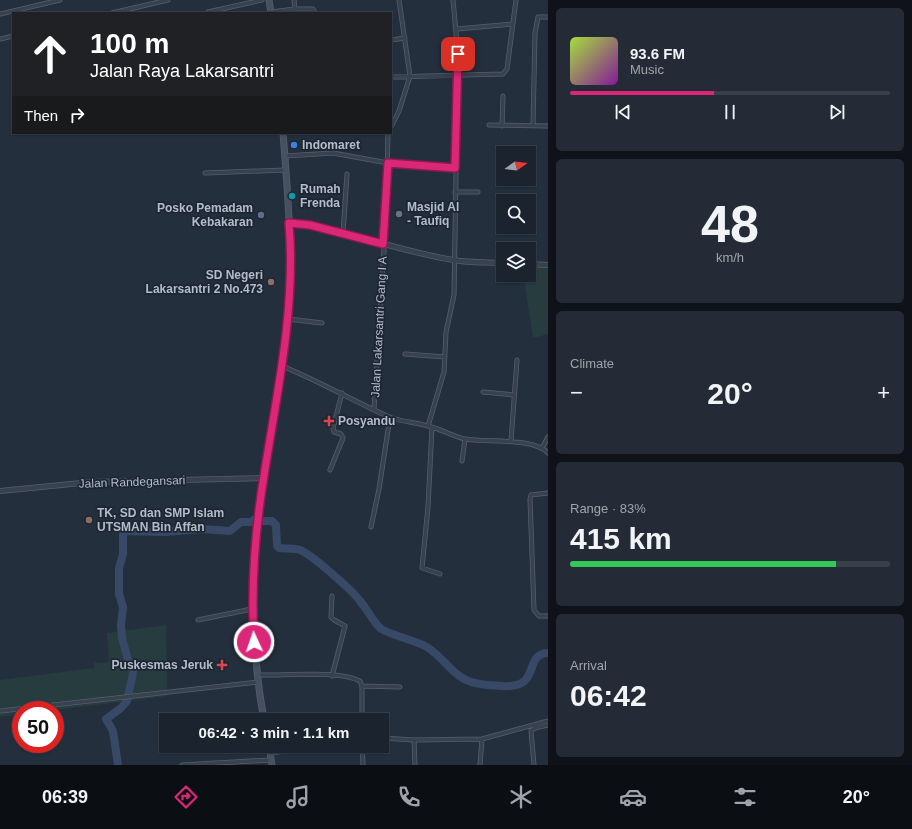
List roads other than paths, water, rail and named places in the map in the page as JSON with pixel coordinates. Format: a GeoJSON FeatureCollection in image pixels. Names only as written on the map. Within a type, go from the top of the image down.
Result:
{"type":"FeatureCollection","features":[{"type":"Feature","properties":{"kind":"main road"},"geometry":{"type":"LineString","coordinates":[[269,0],[271,12]]}},
{"type":"Feature","properties":{"kind":"main road"},"geometry":{"type":"LineString","coordinates":[[263,713],[257,675],[252,609],[263,478],[282,366],[288,319],[291,275],[283,134]]}},
{"type":"Feature","properties":{"kind":"main road"},"geometry":{"type":"LineString","coordinates":[[270,753],[272,762]]}},
{"type":"Feature","properties":{"kind":"street"},"geometry":{"type":"LineString","coordinates":[[0,14],[60,0]]}},
{"type":"Feature","properties":{"kind":"street"},"geometry":{"type":"LineString","coordinates":[[116,12],[168,0]]}},
{"type":"Feature","properties":{"kind":"street"},"geometry":{"type":"LineString","coordinates":[[208,12],[262,0]]}},
{"type":"Feature","properties":{"kind":"street"},"geometry":{"type":"LineString","coordinates":[[294,0],[295,9]]}},
{"type":"Feature","properties":{"kind":"street"},"geometry":{"type":"LineString","coordinates":[[392,125],[399,111],[410,76],[399,0]]}},
{"type":"Feature","properties":{"kind":"street"},"geometry":{"type":"LineString","coordinates":[[440,574],[422,568],[428,507],[430,426],[442,378],[446,332],[454,295],[458,54],[457,29],[453,0]]}},
{"type":"Feature","properties":{"kind":"street"},"geometry":{"type":"LineString","coordinates":[[392,77],[503,74],[506,72],[516,0]]}},
{"type":"Feature","properties":{"kind":"street"},"geometry":{"type":"LineString","coordinates":[[271,12],[295,9],[313,10],[314,12]]}},
{"type":"Feature","properties":{"kind":"street"},"geometry":{"type":"LineString","coordinates":[[533,125],[535,33],[538,18],[548,17]]}},
{"type":"Feature","properties":{"kind":"street"},"geometry":{"type":"LineString","coordinates":[[457,29],[513,24]]}},
{"type":"Feature","properties":{"kind":"street"},"geometry":{"type":"LineString","coordinates":[[0,39],[12,36]]}},
{"type":"Feature","properties":{"kind":"street"},"geometry":{"type":"LineString","coordinates":[[392,40],[405,38]]}},
{"type":"Feature","properties":{"kind":"street"},"geometry":{"type":"LineString","coordinates":[[502,126],[503,96]]}},
{"type":"Feature","properties":{"kind":"street"},"geometry":{"type":"LineString","coordinates":[[489,125],[548,126]]}},
{"type":"Feature","properties":{"kind":"street","name":"Jalan Lakarsantri Gang I A"},"geometry":{"type":"LineString","coordinates":[[374,409],[388,163],[388,134]]}},
{"type":"Feature","properties":{"kind":"street"},"geometry":{"type":"LineString","coordinates":[[285,156],[345,154],[388,163],[455,168]]}},
{"type":"Feature","properties":{"kind":"street"},"geometry":{"type":"LineString","coordinates":[[205,173],[286,170]]}},
{"type":"Feature","properties":{"kind":"street"},"geometry":{"type":"LineString","coordinates":[[343,233],[347,174]]}},
{"type":"Feature","properties":{"kind":"street"},"geometry":{"type":"LineString","coordinates":[[455,192],[478,192]]}},
{"type":"Feature","properties":{"kind":"street"},"geometry":{"type":"LineString","coordinates":[[289,223],[310,225],[454,261],[496,263]]}},
{"type":"Feature","properties":{"kind":"street"},"geometry":{"type":"LineString","coordinates":[[536,264],[548,265]]}},
{"type":"Feature","properties":{"kind":"street"},"geometry":{"type":"LineString","coordinates":[[288,319],[322,323]]}},
{"type":"Feature","properties":{"kind":"street"},"geometry":{"type":"LineString","coordinates":[[405,354],[445,357]]}},
{"type":"Feature","properties":{"kind":"street"},"geometry":{"type":"LineString","coordinates":[[511,441],[517,360]]}},
{"type":"Feature","properties":{"kind":"street"},"geometry":{"type":"LineString","coordinates":[[282,366],[313,378],[390,417],[407,423],[430,426],[465,439],[511,441],[542,448],[548,453]]}},
{"type":"Feature","properties":{"kind":"street"},"geometry":{"type":"LineString","coordinates":[[483,392],[514,395]]}},
{"type":"Feature","properties":{"kind":"street"},"geometry":{"type":"LineString","coordinates":[[330,470],[343,438],[343,436],[334,432],[333,428],[342,393]]}},
{"type":"Feature","properties":{"kind":"street"},"geometry":{"type":"LineString","coordinates":[[371,527],[379,489],[390,417]]}},
{"type":"Feature","properties":{"kind":"street"},"geometry":{"type":"LineString","coordinates":[[542,448],[548,437]]}},
{"type":"Feature","properties":{"kind":"street"},"geometry":{"type":"LineString","coordinates":[[462,461],[465,439]]}},
{"type":"Feature","properties":{"kind":"street","name":"Jalan Randegansari"},"geometry":{"type":"LineString","coordinates":[[0,491],[92,482],[263,478]]}},
{"type":"Feature","properties":{"kind":"street"},"geometry":{"type":"LineString","coordinates":[[548,493],[534,493],[531,495],[530,499],[534,610],[538,616],[548,616]]}},
{"type":"Feature","properties":{"kind":"street"},"geometry":{"type":"LineString","coordinates":[[332,596],[331,617],[345,626],[332,676]]}},
{"type":"Feature","properties":{"kind":"street"},"geometry":{"type":"LineString","coordinates":[[198,620],[252,609]]}},
{"type":"Feature","properties":{"kind":"street"},"geometry":{"type":"LineString","coordinates":[[257,675],[332,676],[355,679],[360,681],[362,686],[362,713]]}},
{"type":"Feature","properties":{"kind":"street"},"geometry":{"type":"LineString","coordinates":[[0,711],[258,682]]}},
{"type":"Feature","properties":{"kind":"street"},"geometry":{"type":"LineString","coordinates":[[362,686],[400,687]]}},
{"type":"Feature","properties":{"kind":"street"},"geometry":{"type":"LineString","coordinates":[[389,738],[414,740],[482,739],[548,721]]}},
{"type":"Feature","properties":{"kind":"street"},"geometry":{"type":"LineString","coordinates":[[534,765],[532,731],[535,728],[548,725]]}},
{"type":"Feature","properties":{"kind":"street"},"geometry":{"type":"LineString","coordinates":[[480,765],[482,739]]}},
{"type":"Feature","properties":{"kind":"street"},"geometry":{"type":"LineString","coordinates":[[414,740],[415,765]]}},
{"type":"Feature","properties":{"kind":"street"},"geometry":{"type":"LineString","coordinates":[[362,753],[363,765]]}},
{"type":"Feature","properties":{"kind":"street"},"geometry":{"type":"LineString","coordinates":[[182,765],[272,762]]}},
{"type":"Feature","properties":{"kind":"waterway"},"geometry":{"type":"LineString","coordinates":[[118,765],[113,731],[106,719],[121,708],[127,701],[133,671],[128,660],[122,638],[121,625],[123,607],[119,594],[119,568],[123,554],[123,531],[165,532],[202,529],[230,531],[241,522],[251,522],[255,519],[259,519]]}},
{"type":"Feature","properties":{"kind":"waterway"},"geometry":{"type":"LineString","coordinates":[[264,521],[272,521],[276,525],[277,546],[279,548],[300,550],[322,565],[356,596],[380,628],[430,649],[456,674],[465,680],[487,685],[515,685],[523,682],[528,677],[536,659],[540,655],[548,653]]}},
{"type":"Feature","properties":{"kind":"place","name":"Indomaret"},"geometry":{"type":"Point","coordinates":[294,145]}},
{"type":"Feature","properties":{"kind":"place","name":"Rumah Frenda"},"geometry":{"type":"Point","coordinates":[292,196]}},
{"type":"Feature","properties":{"kind":"place","name":"Masjid Al - Taufiq"},"geometry":{"type":"Point","coordinates":[399,214]}},
{"type":"Feature","properties":{"kind":"place","name":"Posko Pemadam Kebakaran"},"geometry":{"type":"Point","coordinates":[261,215]}},
{"type":"Feature","properties":{"kind":"place","name":"SD Negeri Lakarsantri 2 No.473"},"geometry":{"type":"Point","coordinates":[271,282]}},
{"type":"Feature","properties":{"kind":"place","name":"Posyandu"},"geometry":{"type":"Point","coordinates":[329,421]}},
{"type":"Feature","properties":{"kind":"place","name":"TK, SD dan SMP Islam UTSMAN Bin Affan"},"geometry":{"type":"Point","coordinates":[89,520]}},
{"type":"Feature","properties":{"kind":"place","name":"Puskesmas Jeruk"},"geometry":{"type":"Point","coordinates":[222,665]}}]}
